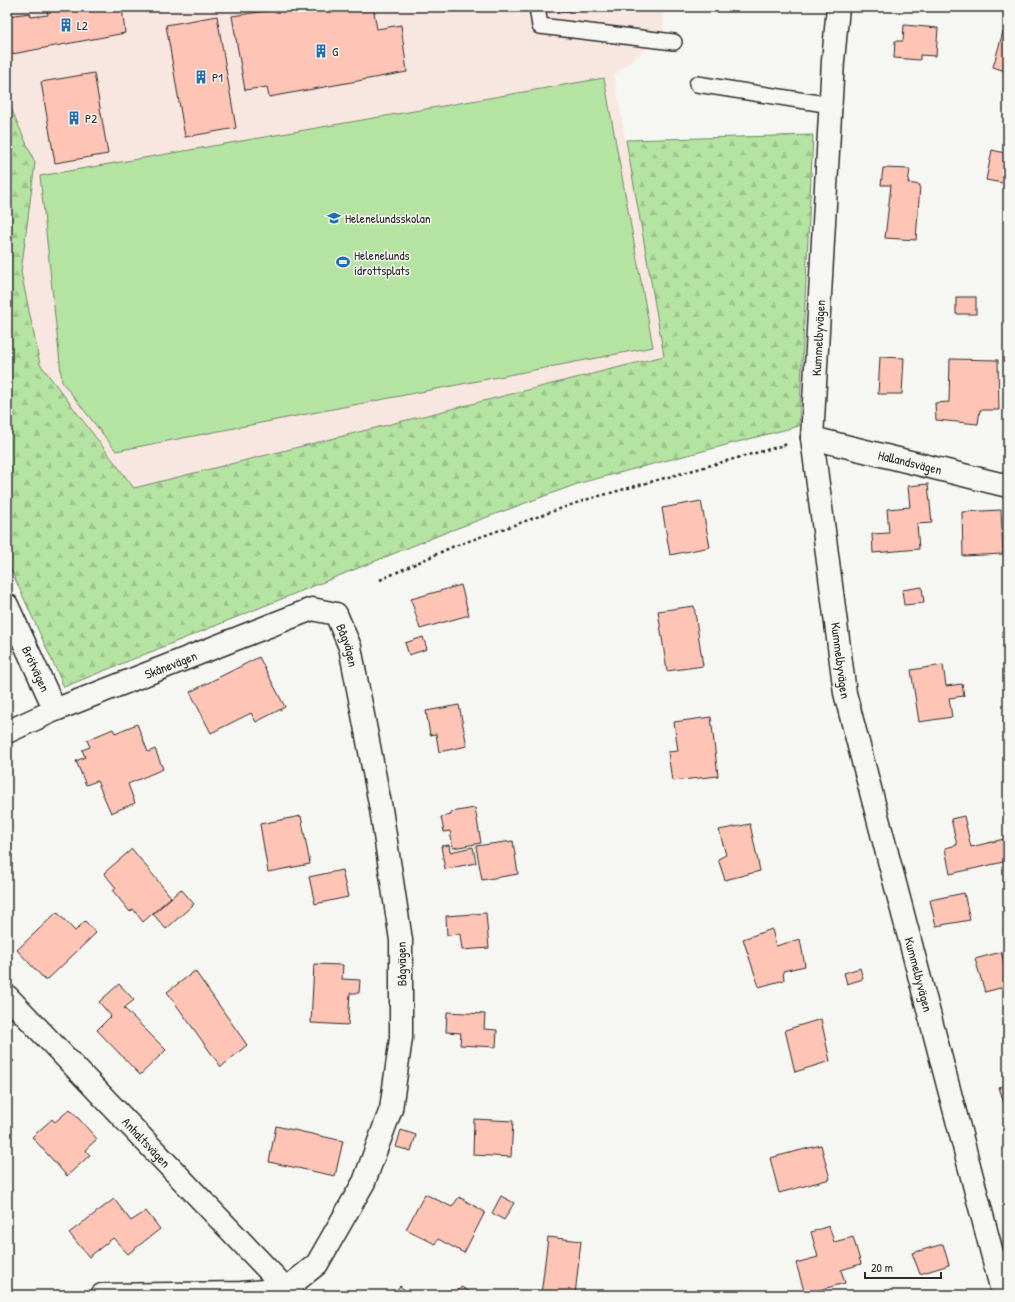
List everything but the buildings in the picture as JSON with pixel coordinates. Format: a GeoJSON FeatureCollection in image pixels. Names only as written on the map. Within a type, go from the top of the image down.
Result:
{"type":"FeatureCollection","features":[{"type":"Feature","properties":{"kind":"street","name":"Kummelbyvägen"},"geometry":{"type":"LineString","coordinates":[[838,7],[812,438],[845,693],[1003,1295]]}},
{"type":"Feature","properties":{"kind":"street","name":"Hallandsvägen"},"geometry":{"type":"LineString","coordinates":[[812,438],[1008,486]]}},
{"type":"Feature","properties":{"kind":"street","name":"Brötvägen"},"geometry":{"type":"LineString","coordinates":[[7,605],[55,710]]}},
{"type":"Feature","properties":{"kind":"street","name":"Skånevägen"},"geometry":{"type":"LineString","coordinates":[[7,732],[55,710],[312,609],[336,614]]}},
{"type":"Feature","properties":{"kind":"street","name":"Bågvägen"},"geometry":{"type":"LineString","coordinates":[[289,1292],[317,1264],[364,1182],[391,1109],[401,1038],[401,940],[382,816],[350,647],[336,614]]}},
{"type":"Feature","properties":{"kind":"street","name":"Anhaltsvägen"},"geometry":{"type":"LineString","coordinates":[[7,996],[289,1292]]}},
{"type":"Feature","properties":{"kind":"street"},"geometry":{"type":"LineString","coordinates":[[102,1295],[289,1292]]}},
{"type":"Feature","properties":{"kind":"lane"},"geometry":{"type":"LineString","coordinates":[[537,7],[540,26],[674,42]]}},
{"type":"Feature","properties":{"kind":"lane"},"geometry":{"type":"LineString","coordinates":[[697,84],[831,105]]}},
{"type":"Feature","properties":{"kind":"path"},"geometry":{"type":"LineString","coordinates":[[380,580],[452,547],[585,500],[812,438]]}},
{"type":"Feature","properties":{"kind":"shaded area","name":"Helenelunds idrottsplats"},"geometry":{"type":"Polygon","coordinates":[[[7,7],[664,7],[663,35],[614,75],[664,356],[134,488],[40,364],[21,272],[35,163],[7,99],[7,7]]]}},
{"type":"Feature","properties":{"kind":"green space","name":"Helenelunds idrottsplats"},"geometry":{"type":"Polygon","coordinates":[[[604,78],[653,347],[116,451],[62,382],[40,176],[604,78]]]}},
{"type":"Feature","properties":{"kind":"green space"},"geometry":{"type":"Polygon","coordinates":[[[7,99],[35,163],[21,272],[40,364],[134,488],[664,356],[626,140],[813,135],[799,426],[580,483],[452,530],[64,687],[7,561],[7,99]]]}},
{"type":"Feature","properties":{"kind":"place","name":"L2"},"geometry":{"type":"Point","coordinates":[66,25]}},
{"type":"Feature","properties":{"kind":"place","name":"G"},"geometry":{"type":"Point","coordinates":[321,51]}},
{"type":"Feature","properties":{"kind":"place","name":"P1"},"geometry":{"type":"Point","coordinates":[201,77]}},
{"type":"Feature","properties":{"kind":"place","name":"P2"},"geometry":{"type":"Point","coordinates":[74,118]}},
{"type":"Feature","properties":{"kind":"place","name":"Helenelundsskolan"},"geometry":{"type":"Point","coordinates":[334,218]}},
{"type":"Feature","properties":{"kind":"place","name":"Helenelunds idrottsplats"},"geometry":{"type":"Point","coordinates":[343,262]}}]}
